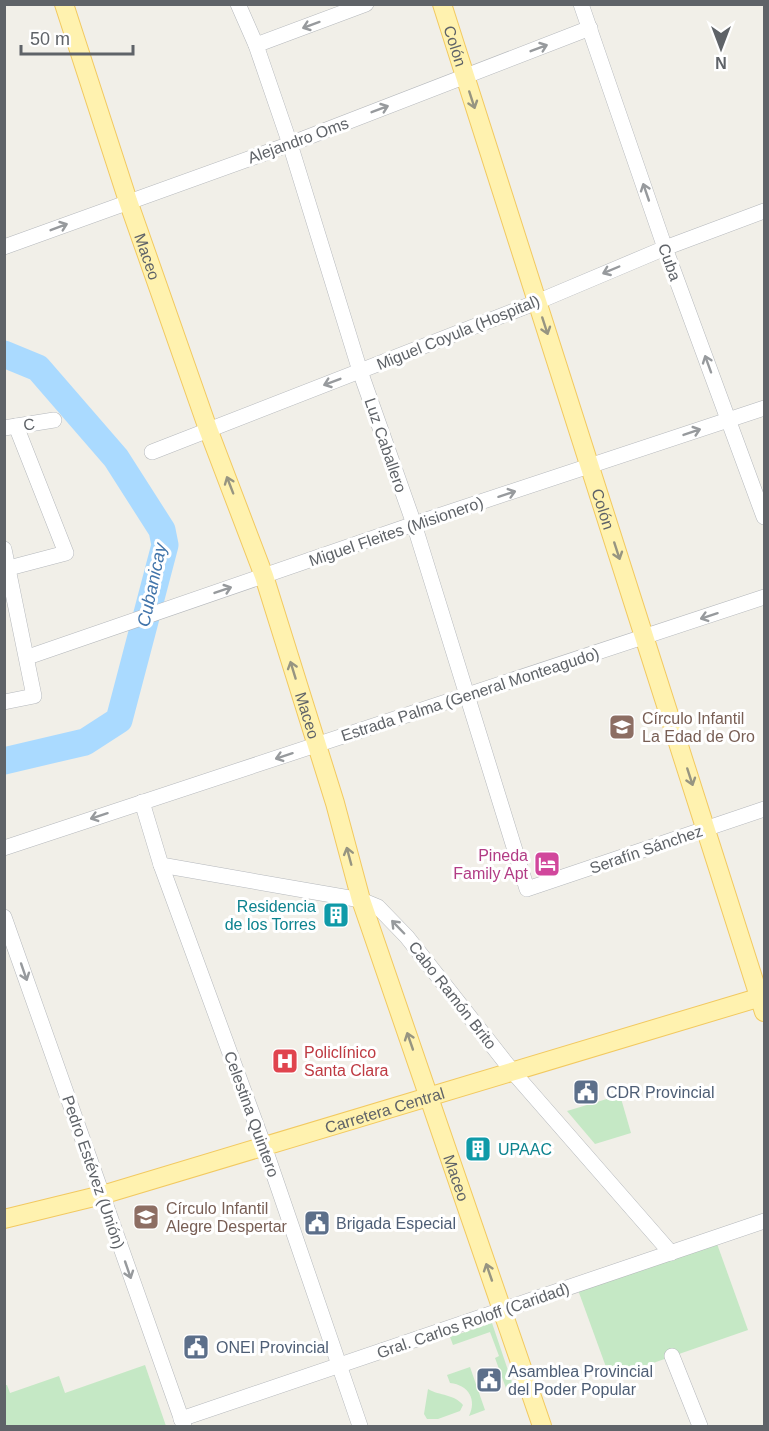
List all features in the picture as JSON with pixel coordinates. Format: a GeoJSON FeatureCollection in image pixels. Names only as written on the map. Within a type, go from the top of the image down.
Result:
{"type":"FeatureCollection","features":[{"type":"Feature","properties":{"kind":"main road","name":"Maceo"},"geometry":{"type":"LineString","coordinates":[[64,4],[128,201],[208,429],[264,576],[335,803],[361,900],[542,1426]]}},
{"type":"Feature","properties":{"kind":"main road","name":"Colón"},"geometry":{"type":"LineString","coordinates":[[442,4],[763,1002]]}},
{"type":"Feature","properties":{"kind":"main road","name":"Carretera Central"},"geometry":{"type":"LineString","coordinates":[[4,1220],[102,1195],[513,1071],[763,1002]]}},
{"type":"Feature","properties":{"kind":"street","name":"Luz Caballero"},"geometry":{"type":"LineString","coordinates":[[238,4],[256,45],[290,144],[360,371],[414,524],[527,889]]}},
{"type":"Feature","properties":{"kind":"street"},"geometry":{"type":"LineString","coordinates":[[256,45],[366,4]]}},
{"type":"Feature","properties":{"kind":"street","name":"Cuba"},"geometry":{"type":"LineString","coordinates":[[581,4],[665,248],[765,517]]}},
{"type":"Feature","properties":{"kind":"street","name":"Alejandro Oms"},"geometry":{"type":"LineString","coordinates":[[4,247],[290,144],[590,28]]}},
{"type":"Feature","properties":{"kind":"street","name":"Miguel Coyula (Hospital)"},"geometry":{"type":"LineString","coordinates":[[152,452],[537,302],[665,248],[765,211]]}},
{"type":"Feature","properties":{"kind":"street","name":"Miguel Fleites (Misionero)"},"geometry":{"type":"LineString","coordinates":[[28,657],[414,524],[765,408]]}},
{"type":"Feature","properties":{"kind":"street","name":"C"},"geometry":{"type":"LineString","coordinates":[[10,427],[54,420]]}},
{"type":"Feature","properties":{"kind":"street"},"geometry":{"type":"LineString","coordinates":[[9,568],[66,553],[10,427]]}},
{"type":"Feature","properties":{"kind":"street"},"geometry":{"type":"LineString","coordinates":[[4,549],[28,657],[34,696],[4,702]]}},
{"type":"Feature","properties":{"kind":"street","name":"Estrada Palma (General Monteagudo)"},"geometry":{"type":"LineString","coordinates":[[4,848],[765,597]]}},
{"type":"Feature","properties":{"kind":"street","name":"Celestina Quintero"},"geometry":{"type":"LineString","coordinates":[[142,802],[161,865],[264,1146],[360,1426]]}},
{"type":"Feature","properties":{"kind":"street","name":"Serafín Sánchez"},"geometry":{"type":"LineString","coordinates":[[527,889],[765,809]]}},
{"type":"Feature","properties":{"kind":"street","name":"Cabo Ramón Brito"},"geometry":{"type":"LineString","coordinates":[[161,865],[361,900],[378,907],[407,937],[513,1071],[671,1253]]}},
{"type":"Feature","properties":{"kind":"street","name":"Pedro Estévez (Unión)"},"geometry":{"type":"LineString","coordinates":[[4,917],[182,1423]]}},
{"type":"Feature","properties":{"kind":"street","name":"Gral. Carlos Roloff (Caridad)"},"geometry":{"type":"LineString","coordinates":[[182,1423],[339,1366],[765,1221]]}},
{"type":"Feature","properties":{"kind":"street"},"geometry":{"type":"LineString","coordinates":[[672,1356],[700,1426]]}},
{"type":"Feature","properties":{"kind":"green space"},"geometry":{"type":"Polygon","coordinates":[[[620,1095],[631,1133],[595,1144],[567,1111],[620,1095]]]}},
{"type":"Feature","properties":{"kind":"green space"},"geometry":{"type":"Polygon","coordinates":[[[716,1241],[748,1330],[610,1378],[578,1290],[716,1241]]]}},
{"type":"Feature","properties":{"kind":"green space"},"geometry":{"type":"Polygon","coordinates":[[[492,1323],[513,1385],[512,1390],[507,1391],[495,1358],[499,1356],[490,1332],[453,1345],[450,1337],[492,1323]]]}},
{"type":"Feature","properties":{"kind":"green space"},"geometry":{"type":"Polygon","coordinates":[[[145,1365],[166,1426],[5,1426],[5,1385],[10,1393],[59,1376],[65,1393],[145,1365]]]}},
{"type":"Feature","properties":{"kind":"green space"},"geometry":{"type":"Polygon","coordinates":[[[470,1367],[485,1410],[469,1416],[472,1404],[470,1394],[457,1384],[450,1383],[447,1375],[470,1367]]]}},
{"type":"Feature","properties":{"kind":"green space"},"geometry":{"type":"Polygon","coordinates":[[[428,1389],[459,1401],[463,1405],[460,1411],[438,1419],[427,1419],[424,1414],[428,1389]]]}},
{"type":"Feature","properties":{"kind":"waterway","name":"Cubanicay"},"geometry":{"type":"LineString","coordinates":[[4,354],[38,368],[116,458],[162,530],[165,545],[119,720],[85,742],[4,761]]}},
{"type":"Feature","properties":{"kind":"place","name":"Círculo Infantil La Edad de Oro"},"geometry":{"type":"Point","coordinates":[622,727]}},
{"type":"Feature","properties":{"kind":"place","name":"Pineda Family Apt"},"geometry":{"type":"Point","coordinates":[547,864]}},
{"type":"Feature","properties":{"kind":"place","name":"Residencia de los Torres"},"geometry":{"type":"Point","coordinates":[336,915]}},
{"type":"Feature","properties":{"kind":"place","name":"Policlínico Santa Clara"},"geometry":{"type":"Point","coordinates":[285,1061]}},
{"type":"Feature","properties":{"kind":"place","name":"CDR Provincial"},"geometry":{"type":"Point","coordinates":[586,1092]}},
{"type":"Feature","properties":{"kind":"place","name":"UPAAC"},"geometry":{"type":"Point","coordinates":[478,1149]}},
{"type":"Feature","properties":{"kind":"place","name":"Círculo Infantil Alegre Despertar"},"geometry":{"type":"Point","coordinates":[146,1217]}},
{"type":"Feature","properties":{"kind":"place","name":"Brigada Especial"},"geometry":{"type":"Point","coordinates":[317,1223]}},
{"type":"Feature","properties":{"kind":"place","name":"ONEI Provincial"},"geometry":{"type":"Point","coordinates":[196,1347]}},
{"type":"Feature","properties":{"kind":"place","name":"Asamblea Provincial del Poder Popular"},"geometry":{"type":"Point","coordinates":[489,1380]}}]}
